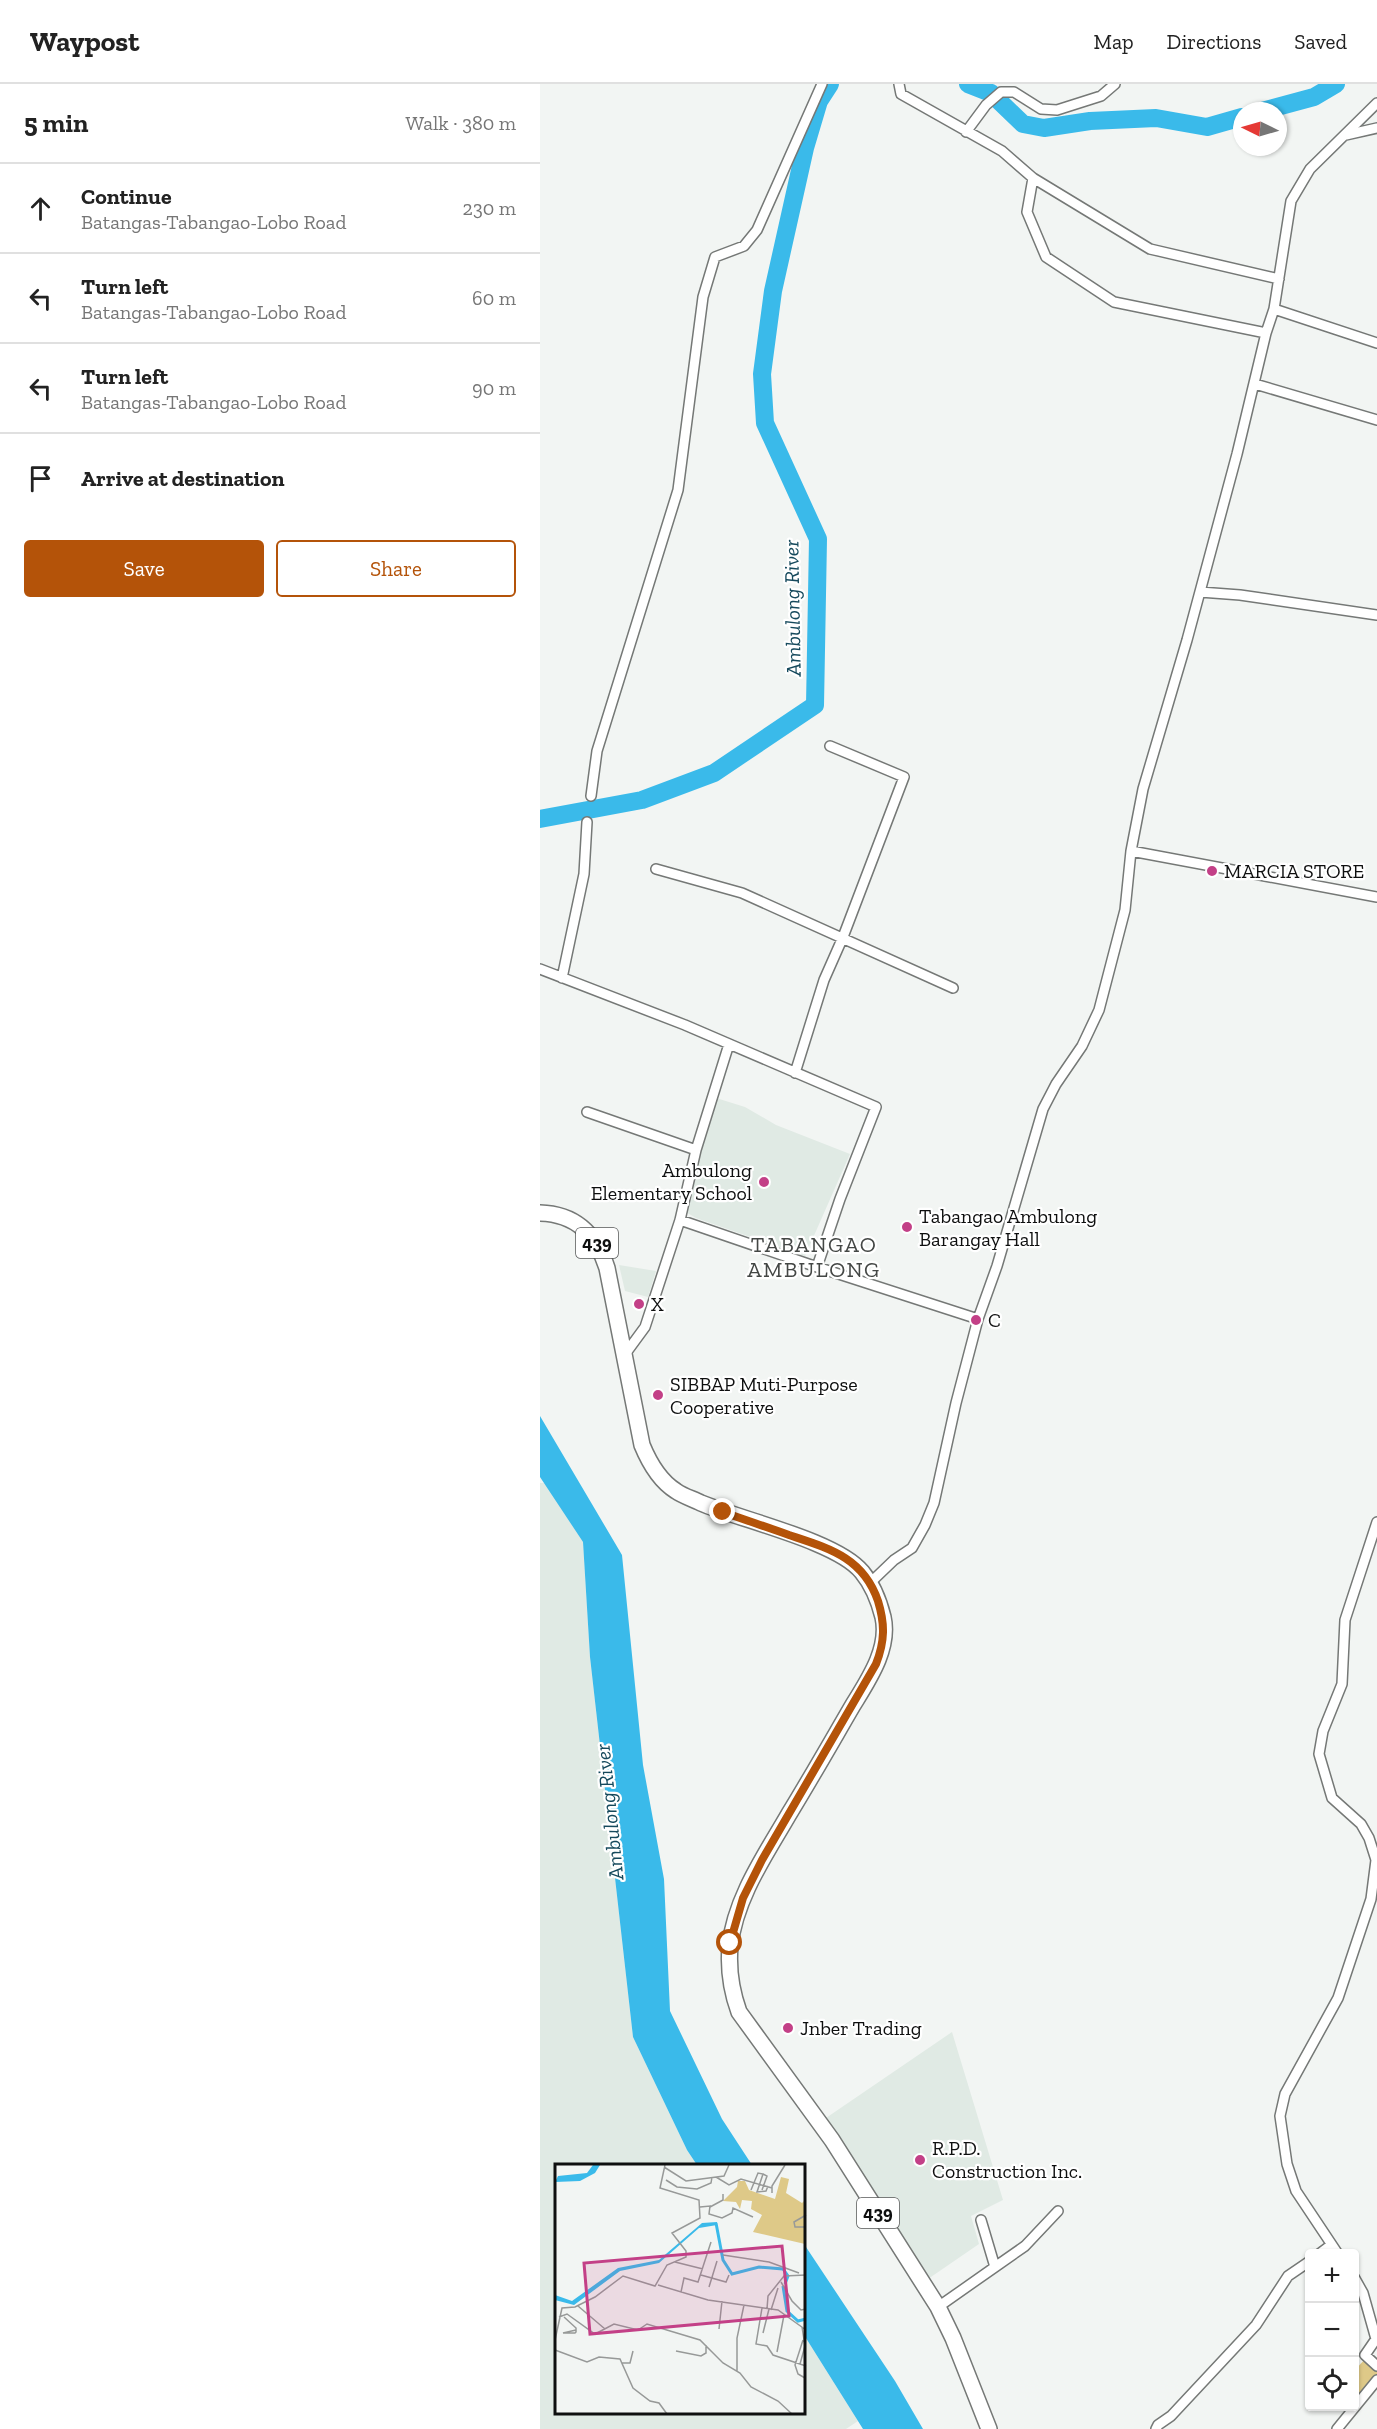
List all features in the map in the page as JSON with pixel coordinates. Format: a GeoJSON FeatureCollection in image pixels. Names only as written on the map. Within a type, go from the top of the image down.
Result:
{"type":"FeatureCollection","features":[{"type":"Feature","properties":{"kind":"main road","name":"439"},"geometry":{"type":"LineString","coordinates":[[540,1213],[561,1215],[579,1223],[597,1243],[607,1268],[623,1357],[642,1445],[648,1461],[676,1491],[723,1512],[833,1550],[861,1570],[870,1583],[883,1618],[884,1638],[881,1651],[861,1691],[762,1860],[743,1898],[730,1943],[731,1990],[739,2012],[759,2043],[832,2140],[938,2307],[953,2338],[989,2429]]}},
{"type":"Feature","properties":{"kind":"street"},"geometry":{"type":"LineString","coordinates":[[591,796],[597,751],[678,490],[703,297],[715,257],[744,246],[758,231],[822,84]]}},
{"type":"Feature","properties":{"kind":"street"},"geometry":{"type":"LineString","coordinates":[[899,84],[901,94],[1002,151],[1033,178],[1150,249],[1279,279]]}},
{"type":"Feature","properties":{"kind":"street"},"geometry":{"type":"LineString","coordinates":[[966,132],[986,105],[1001,92],[1014,92],[1041,109],[1057,110],[1101,96],[1115,84]]}},
{"type":"Feature","properties":{"kind":"street"},"geometry":{"type":"LineString","coordinates":[[870,1583],[894,1560],[912,1548],[934,1503],[956,1403],[978,1319],[997,1266],[1043,1109],[1056,1084],[1082,1046],[1099,1010],[1125,910],[1131,851],[1143,789],[1200,592],[1274,309],[1291,201],[1310,169],[1377,103]]}},
{"type":"Feature","properties":{"kind":"street"},"geometry":{"type":"LineString","coordinates":[[1346,135],[1377,128]]}},
{"type":"Feature","properties":{"kind":"street"},"geometry":{"type":"LineString","coordinates":[[1033,178],[1027,212],[1046,257],[1065,270],[1114,302],[1266,333]]}},
{"type":"Feature","properties":{"kind":"street"},"geometry":{"type":"LineString","coordinates":[[1274,309],[1377,343]]}},
{"type":"Feature","properties":{"kind":"street"},"geometry":{"type":"LineString","coordinates":[[1255,384],[1377,420]]}},
{"type":"Feature","properties":{"kind":"street"},"geometry":{"type":"LineString","coordinates":[[1200,592],[1240,595],[1377,615]]}},
{"type":"Feature","properties":{"kind":"street"},"geometry":{"type":"LineString","coordinates":[[795,1073],[824,980],[843,937],[904,777],[830,746]]}},
{"type":"Feature","properties":{"kind":"street"},"geometry":{"type":"LineString","coordinates":[[562,978],[584,874],[587,822]]}},
{"type":"Feature","properties":{"kind":"street"},"geometry":{"type":"LineString","coordinates":[[1131,851],[1377,897]]}},
{"type":"Feature","properties":{"kind":"street"},"geometry":{"type":"LineString","coordinates":[[656,869],[742,893],[953,988]]}},
{"type":"Feature","properties":{"kind":"street"},"geometry":{"type":"LineString","coordinates":[[540,969],[729,1044],[876,1107],[840,1199],[817,1267]]}},
{"type":"Feature","properties":{"kind":"street"},"geometry":{"type":"LineString","coordinates":[[623,1357],[645,1327],[680,1220],[696,1150],[729,1044]]}},
{"type":"Feature","properties":{"kind":"street"},"geometry":{"type":"LineString","coordinates":[[587,1112],[696,1150]]}},
{"type":"Feature","properties":{"kind":"street"},"geometry":{"type":"LineString","coordinates":[[680,1220],[978,1319]]}},
{"type":"Feature","properties":{"kind":"street"},"geometry":{"type":"LineString","coordinates":[[1334,2249],[1296,2191],[1287,2164],[1280,2116],[1285,2094],[1338,1998],[1371,1899],[1376,1860],[1369,1839],[1361,1824],[1332,1798],[1318,1754],[1323,1731],[1342,1684],[1345,1620],[1377,1522]]}},
{"type":"Feature","properties":{"kind":"street"},"geometry":{"type":"LineString","coordinates":[[938,2307],[1025,2246],[1059,2211]]}},
{"type":"Feature","properties":{"kind":"street"},"geometry":{"type":"LineString","coordinates":[[981,2220],[995,2267]]}},
{"type":"Feature","properties":{"kind":"street"},"geometry":{"type":"LineString","coordinates":[[1324,2249],[1330,2245]]}},
{"type":"Feature","properties":{"kind":"street"},"geometry":{"type":"LineString","coordinates":[[1156,2429],[1171,2416],[1256,2325],[1288,2276],[1305,2264]]}},
{"type":"Feature","properties":{"kind":"street"},"geometry":{"type":"LineString","coordinates":[[1359,2286],[1376,2340],[1365,2355],[1377,2366]]}},
{"type":"Feature","properties":{"kind":"street"},"geometry":{"type":"LineString","coordinates":[[1337,2429],[1377,2380]]}},
{"type":"Feature","properties":{"kind":"shaded area","name":"Ambulong Elementary School"},"geometry":{"type":"Polygon","coordinates":[[[713,1097],[745,1107],[776,1125],[850,1154],[805,1256],[696,1218],[684,1211],[713,1097]]]}},
{"type":"Feature","properties":{"kind":"shaded area"},"geometry":{"type":"Polygon","coordinates":[[[619,1265],[656,1271],[648,1297],[625,1291],[619,1265]]]}},
{"type":"Feature","properties":{"kind":"shaded area"},"geometry":{"type":"Polygon","coordinates":[[[540,1483],[545,1483],[583,1542],[590,1657],[633,2037],[687,2150],[696,2164],[555,2164],[555,2414],[806,2414],[806,2338],[858,2421],[846,2429],[540,2429],[540,1483]]]}},
{"type":"Feature","properties":{"kind":"shaded area","name":"R.P.D. Construction Inc."},"geometry":{"type":"Polygon","coordinates":[[[952,2032],[1003,2200],[971,2216],[979,2244],[928,2279],[823,2120],[952,2032]]]}},
{"type":"Feature","properties":{"kind":"shaded area"},"geometry":{"type":"Polygon","coordinates":[[[1366,2358],[1377,2368],[1377,2375],[1359,2395],[1359,2366],[1366,2358]]]}},
{"type":"Feature","properties":{"kind":"water"},"geometry":{"type":"Polygon","coordinates":[[[540,1416],[622,1555],[643,1765],[664,1879],[670,2011],[722,2119],[751,2164],[696,2164],[687,2150],[633,2037],[590,1657],[583,1542],[540,1477],[540,1416]]]}},
{"type":"Feature","properties":{"kind":"water"},"geometry":{"type":"Polygon","coordinates":[[[806,2247],[895,2381],[923,2429],[863,2429],[806,2338],[806,2247]]]}},
{"type":"Feature","properties":{"kind":"waterway","name":"Ambulong River"},"geometry":{"type":"LineString","coordinates":[[540,819],[642,800],[714,773],[815,705],[818,539],[765,423],[762,374],[773,291],[805,148],[819,101],[830,84]]}},
{"type":"Feature","properties":{"kind":"waterway","name":"Ambulong River"},"geometry":{"type":"LineString","coordinates":[[968,84],[991,93]]}},
{"type":"Feature","properties":{"kind":"waterway","name":"Ambulong River"},"geometry":{"type":"LineString","coordinates":[[1287,104],[1314,97],[1336,84]]}},
{"type":"Feature","properties":{"kind":"waterway","name":"Ambulong River"},"geometry":{"type":"LineString","coordinates":[[997,99],[1023,124],[1044,128],[1090,121],[1156,118],[1207,127],[1233,120]]}},
{"type":"Feature","properties":{"kind":"place","name":"MARCIA STORE"},"geometry":{"type":"Point","coordinates":[1212,871]}},
{"type":"Feature","properties":{"kind":"place","name":"Ambulong Elementary School"},"geometry":{"type":"Point","coordinates":[764,1182]}},
{"type":"Feature","properties":{"kind":"place","name":"Tabangao Ambulong Barangay Hall"},"geometry":{"type":"Point","coordinates":[907,1227]}},
{"type":"Feature","properties":{"kind":"place","name":"X"},"geometry":{"type":"Point","coordinates":[639,1304]}},
{"type":"Feature","properties":{"kind":"place","name":"C"},"geometry":{"type":"Point","coordinates":[976,1320]}},
{"type":"Feature","properties":{"kind":"place","name":"SIBBAP Muti-Purpose Cooperative"},"geometry":{"type":"Point","coordinates":[658,1395]}},
{"type":"Feature","properties":{"kind":"place","name":"Jnber Trading"},"geometry":{"type":"Point","coordinates":[788,2028]}},
{"type":"Feature","properties":{"kind":"place","name":"R.P.D. Construction Inc."},"geometry":{"type":"Point","coordinates":[920,2160]}},
{"type":"Feature","properties":{"kind":"district","name":"TABANGAO AMBULONG"},"geometry":{"type":"Point","coordinates":[814,1256]}},
{"type":"Feature","properties":{"kind":"route"},"geometry":{"type":"LineString","coordinates":[[723,1512],[833,1550],[850,1561],[861,1570],[876,1596],[883,1618],[884,1638],[876,1664],[762,1860],[743,1898],[730,1943]]}}]}
